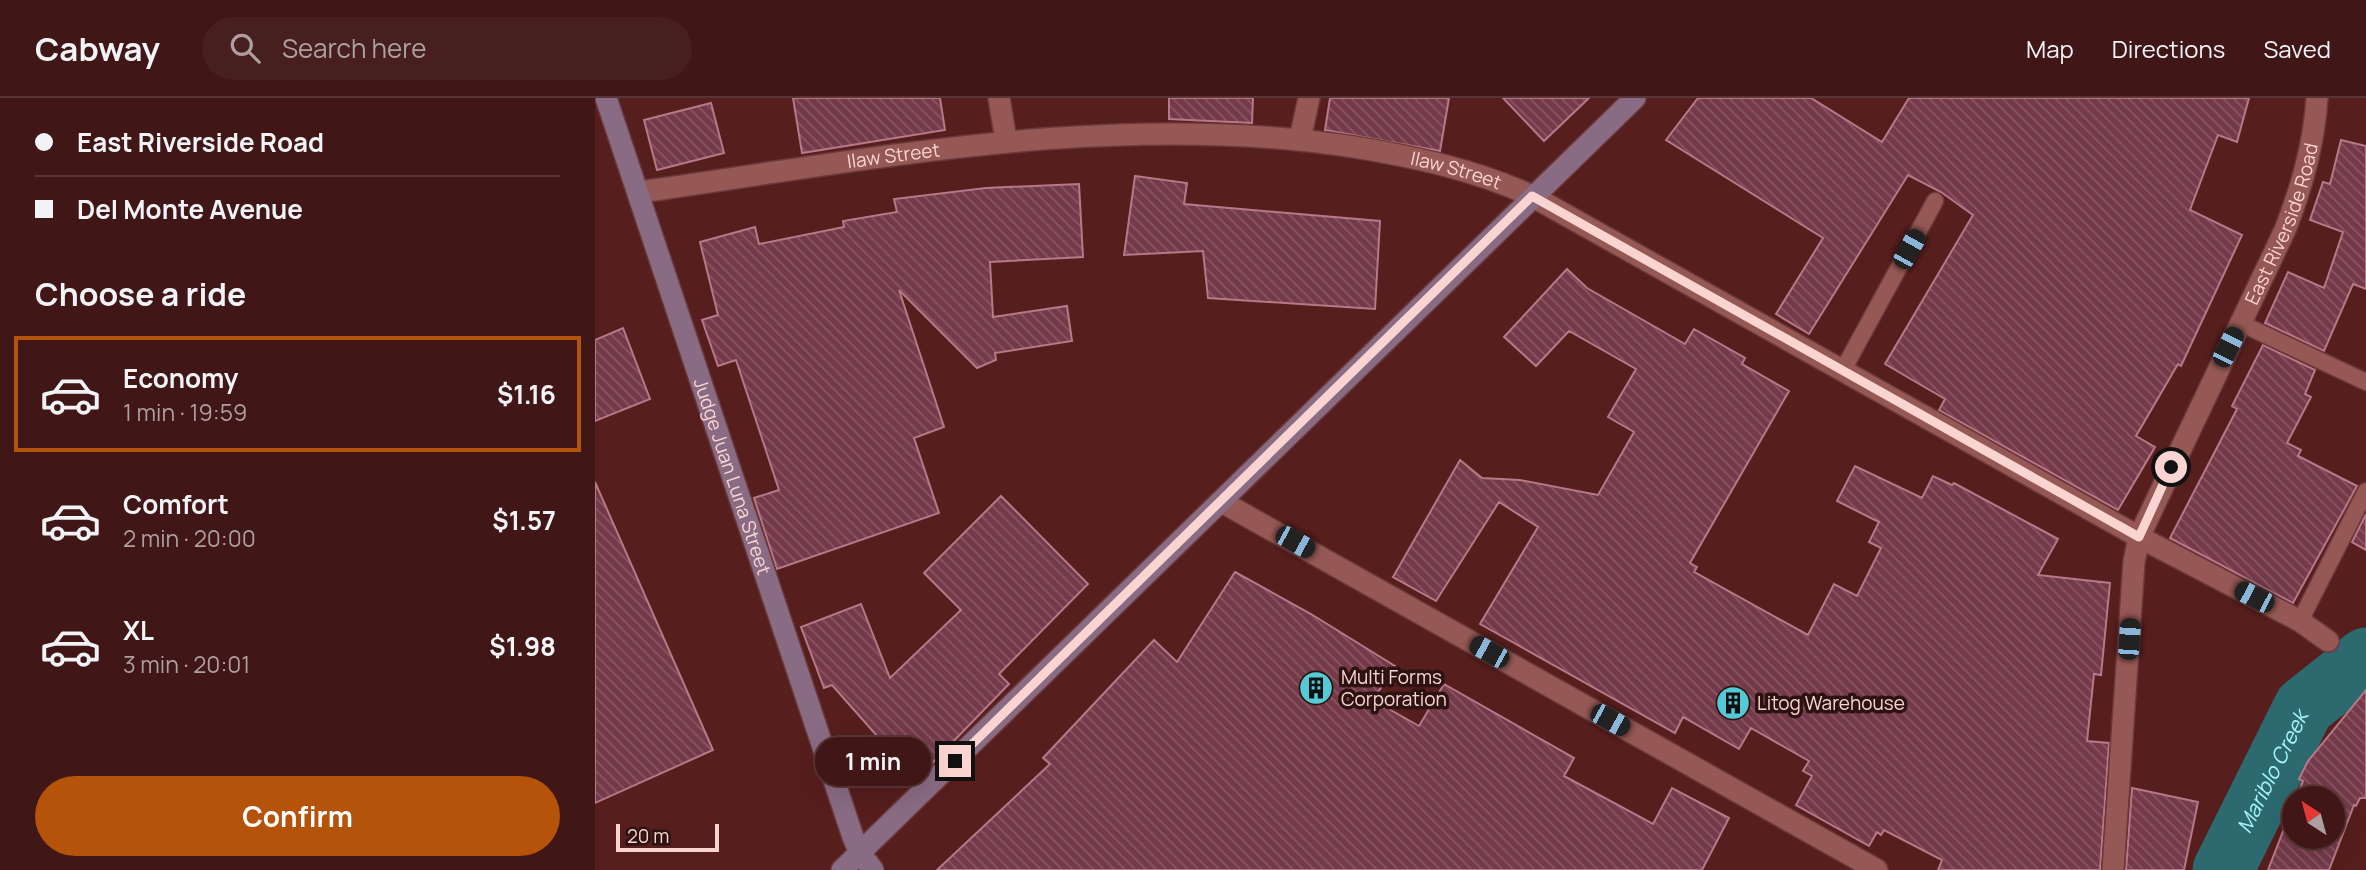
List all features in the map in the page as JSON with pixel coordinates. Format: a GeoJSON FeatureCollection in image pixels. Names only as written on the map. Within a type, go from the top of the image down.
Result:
{"type":"FeatureCollection","features":[{"type":"Feature","properties":{"kind":"main road","name":"Judge Juan Luna Street"},"geometry":{"type":"LineString","coordinates":[[606,98],[866,861]]}},
{"type":"Feature","properties":{"kind":"main road"},"geometry":{"type":"LineString","coordinates":[[842,870],[866,861],[1222,502],[1635,98]]}},
{"type":"Feature","properties":{"kind":"street"},"geometry":{"type":"LineString","coordinates":[[999,98],[1006,140]]}},
{"type":"Feature","properties":{"kind":"street"},"geometry":{"type":"LineString","coordinates":[[1300,139],[1308,98]]}},
{"type":"Feature","properties":{"kind":"street","name":"East Riverside Road"},"geometry":{"type":"LineString","coordinates":[[2113,870],[2134,562],[2139,537],[2285,230],[2302,187],[2312,143],[2317,98]]}},
{"type":"Feature","properties":{"kind":"street","name":"Ilaw Street"},"geometry":{"type":"LineString","coordinates":[[639,192],[1006,140],[1102,136],[1241,136],[1300,139],[1439,163],[1503,183],[1532,196],[2139,537],[2300,621],[2328,640]]}},
{"type":"Feature","properties":{"kind":"street"},"geometry":{"type":"LineString","coordinates":[[1222,502],[1877,870]]}},
{"type":"Feature","properties":{"kind":"lane"},"geometry":{"type":"LineString","coordinates":[[1843,370],[1935,201]]}},
{"type":"Feature","properties":{"kind":"lane"},"geometry":{"type":"LineString","coordinates":[[2240,323],[2366,382]]}},
{"type":"Feature","properties":{"kind":"lane"},"geometry":{"type":"LineString","coordinates":[[2300,621],[2366,491]]}},
{"type":"Feature","properties":{"kind":"building"},"geometry":{"type":"Polygon","coordinates":[[[793,98],[940,98],[945,130],[802,153],[793,98]]]}},
{"type":"Feature","properties":{"kind":"building"},"geometry":{"type":"Polygon","coordinates":[[[1169,98],[1253,98],[1252,123],[1169,119],[1169,98]]]}},
{"type":"Feature","properties":{"kind":"building"},"geometry":{"type":"Polygon","coordinates":[[[1330,98],[1449,98],[1440,151],[1325,130],[1330,98]]]}},
{"type":"Feature","properties":{"kind":"building"},"geometry":{"type":"Polygon","coordinates":[[[1503,98],[1589,98],[1544,141],[1503,98]]]}},
{"type":"Feature","properties":{"kind":"building"},"geometry":{"type":"Polygon","coordinates":[[[1698,98],[1811,98],[1882,142],[1909,98],[2249,98],[2237,142],[2218,135],[2190,210],[2242,235],[2181,366],[2178,364],[2136,436],[2155,447],[2118,510],[1939,410],[1945,399],[1885,364],[1973,215],[1941,192],[1908,175],[1809,334],[1776,314],[1823,238],[1666,140],[1698,98]]]}},
{"type":"Feature","properties":{"kind":"building"},"geometry":{"type":"Polygon","coordinates":[[[711,103],[724,153],[657,170],[644,120],[711,103]]]}},
{"type":"Feature","properties":{"kind":"building"},"geometry":{"type":"Polygon","coordinates":[[[2341,140],[2366,146],[2366,289],[2353,284],[2324,351],[2265,323],[2288,272],[2324,288],[2343,232],[2310,220],[2323,182],[2330,184],[2341,140]]]}},
{"type":"Feature","properties":{"kind":"building"},"geometry":{"type":"Polygon","coordinates":[[[1135,176],[1187,183],[1184,204],[1380,221],[1375,309],[1208,298],[1203,251],[1124,255],[1135,176]]]}},
{"type":"Feature","properties":{"kind":"building"},"geometry":{"type":"Polygon","coordinates":[[[1079,184],[1083,257],[990,262],[993,317],[1067,306],[1072,341],[995,353],[996,360],[977,368],[899,290],[944,427],[914,438],[939,513],[777,569],[754,498],[779,490],[736,360],[718,366],[702,320],[718,315],[700,242],[755,227],[759,244],[844,227],[843,221],[897,212],[894,199],[986,188],[1079,184]]]}},
{"type":"Feature","properties":{"kind":"building"},"geometry":{"type":"Polygon","coordinates":[[[1567,269],[1587,288],[1685,344],[1694,329],[1745,358],[1742,364],[1789,391],[1690,563],[1697,567],[1694,572],[1808,635],[1834,584],[1857,596],[1881,548],[1869,542],[1879,522],[1837,501],[1855,466],[1922,498],[1933,476],[1952,485],[1954,483],[2058,539],[2038,575],[2110,583],[2101,675],[2094,674],[2087,741],[2109,743],[2100,870],[1938,870],[1942,860],[1884,830],[1881,835],[1877,832],[1869,846],[1796,805],[1812,776],[1803,771],[1809,761],[1751,728],[1739,749],[1683,717],[1675,733],[1480,624],[1538,527],[1499,502],[1436,601],[1393,577],[1460,460],[1482,478],[1520,480],[1598,495],[1634,432],[1608,417],[1636,369],[1569,331],[1536,366],[1504,337],[1567,269]]]}},
{"type":"Feature","properties":{"kind":"building"},"geometry":{"type":"Polygon","coordinates":[[[623,328],[650,399],[595,421],[595,340],[623,328]]]}},
{"type":"Feature","properties":{"kind":"building"},"geometry":{"type":"Polygon","coordinates":[[[2263,345],[2315,370],[2305,394],[2311,397],[2287,443],[2301,450],[2298,456],[2357,486],[2293,603],[2170,538],[2237,409],[2232,406],[2263,345]]]}},
{"type":"Feature","properties":{"kind":"building"},"geometry":{"type":"Polygon","coordinates":[[[595,482],[713,750],[595,803],[595,482]]]}},
{"type":"Feature","properties":{"kind":"building"},"geometry":{"type":"Polygon","coordinates":[[[1001,496],[1088,584],[999,674],[1009,684],[916,780],[832,685],[824,688],[801,627],[861,604],[890,678],[961,610],[924,573],[1001,496]]]}},
{"type":"Feature","properties":{"kind":"building"},"geometry":{"type":"Polygon","coordinates":[[[2366,514],[2366,550],[2352,542],[2366,514]]]}},
{"type":"Feature","properties":{"kind":"building"},"geometry":{"type":"Polygon","coordinates":[[[1235,572],[1311,614],[1395,666],[1373,700],[1419,726],[1444,684],[1574,758],[1564,776],[1653,824],[1672,788],[1729,818],[1702,870],[937,870],[1050,764],[1043,758],[1154,640],[1177,662],[1235,572]]]}},
{"type":"Feature","properties":{"kind":"building"},"geometry":{"type":"Polygon","coordinates":[[[2366,690],[2366,798],[2360,798],[2356,806],[2354,805],[2345,828],[2345,786],[2301,786],[2303,781],[2299,779],[2308,761],[2366,690]]]}},
{"type":"Feature","properties":{"kind":"building"},"geometry":{"type":"Polygon","coordinates":[[[2132,788],[2198,802],[2184,870],[2126,870],[2132,788]]]}},
{"type":"Feature","properties":{"kind":"building"},"geometry":{"type":"Polygon","coordinates":[[[2282,834],[2282,849],[2337,849],[2329,870],[2268,870],[2282,834]]]}},
{"type":"Feature","properties":{"kind":"waterway","name":"Mariblo Creek"},"geometry":{"type":"LineString","coordinates":[[2223,870],[2304,707],[2366,658]]}},
{"type":"Feature","properties":{"kind":"place","name":"Multi Forms Corporation"},"geometry":{"type":"Point","coordinates":[1316,688]}},
{"type":"Feature","properties":{"kind":"place","name":"Litog Warehouse"},"geometry":{"type":"Point","coordinates":[1733,703]}},
{"type":"Feature","properties":{"kind":"route"},"geometry":{"type":"LineString","coordinates":[[955,761],[1532,196],[2139,537],[2171,467]]}}]}
